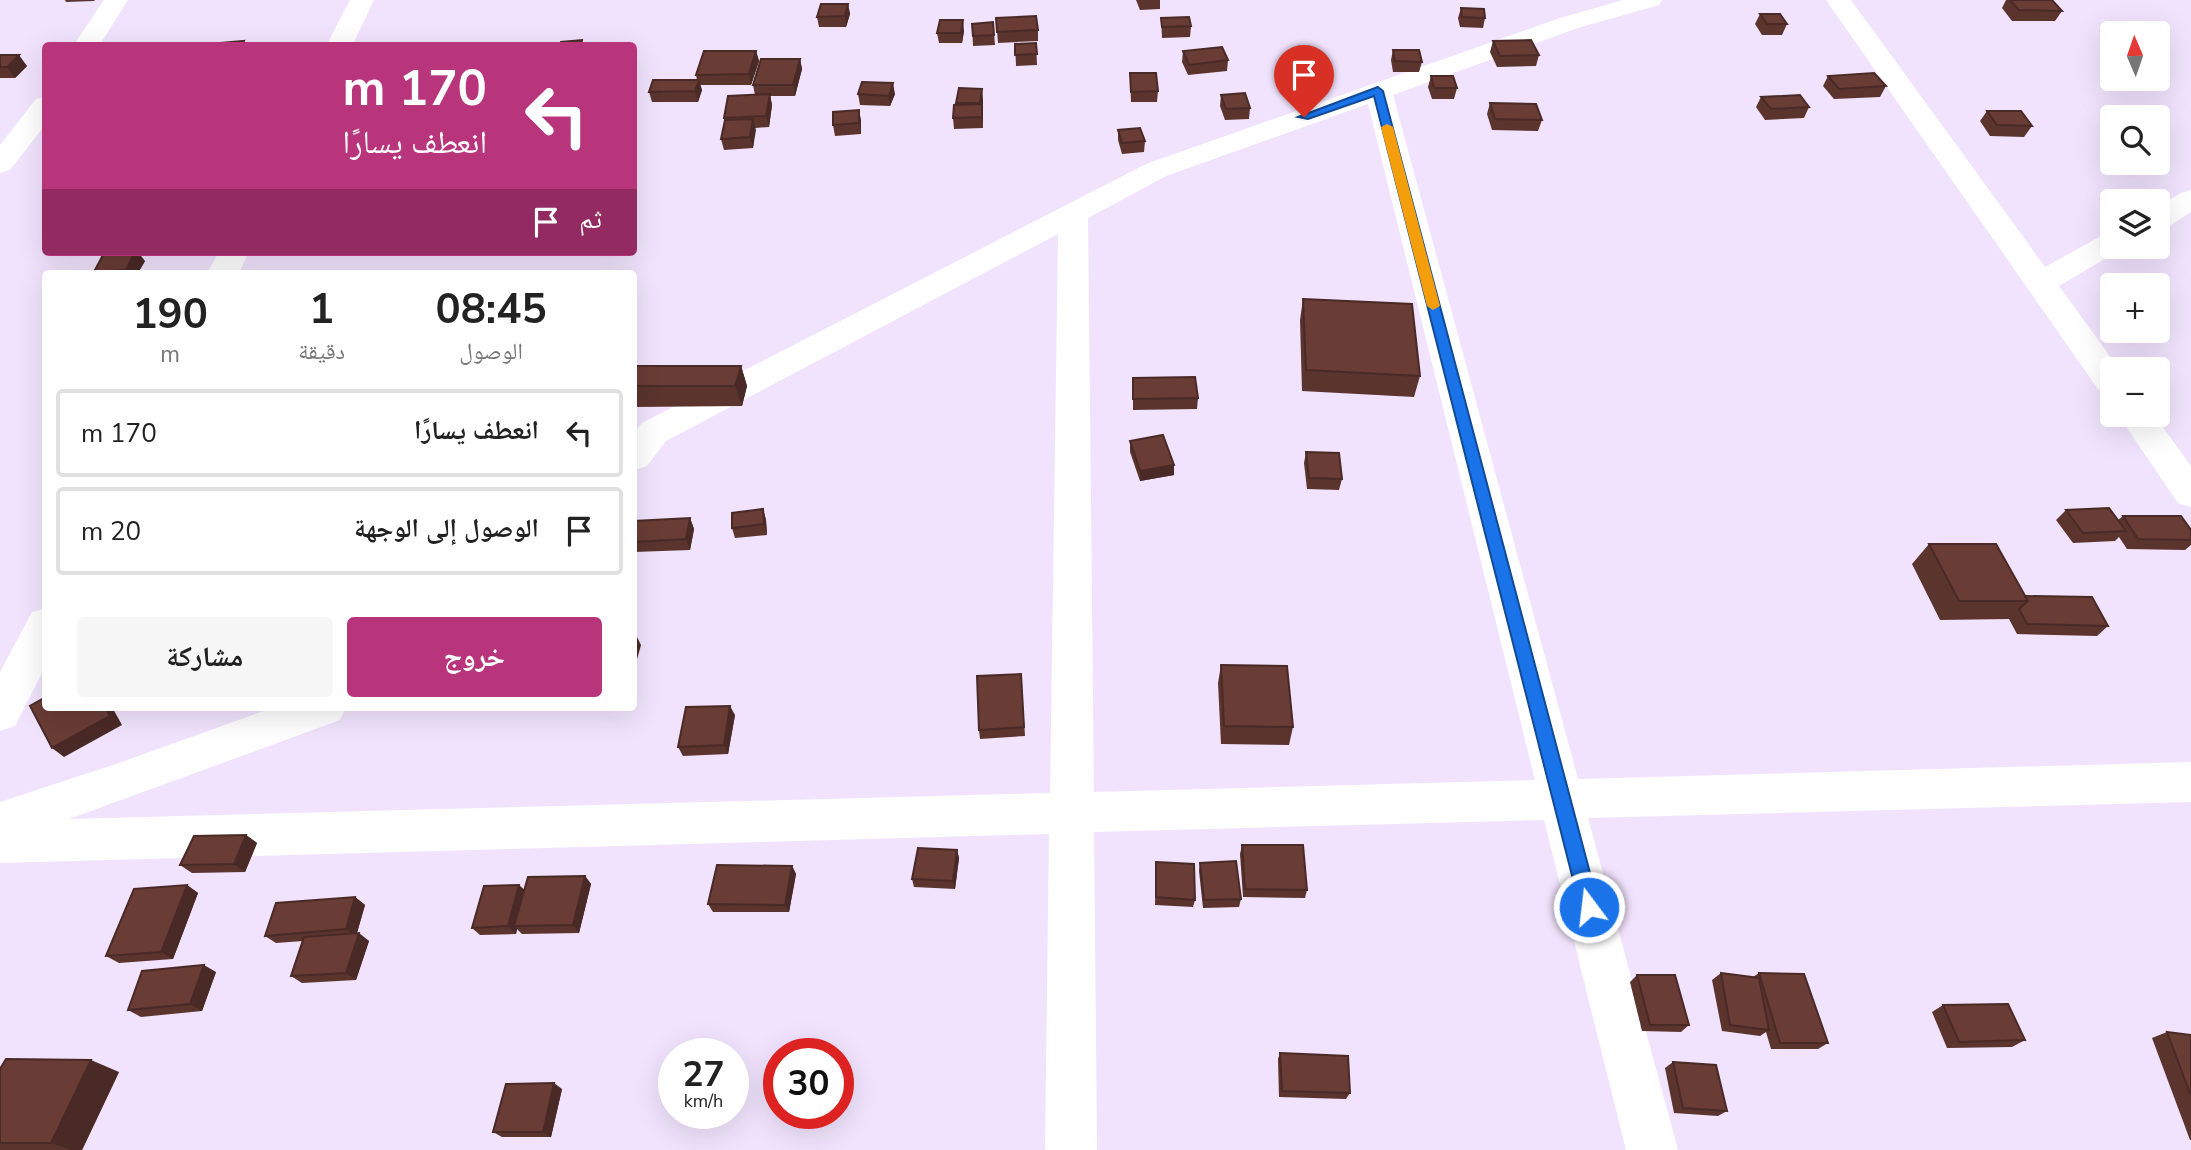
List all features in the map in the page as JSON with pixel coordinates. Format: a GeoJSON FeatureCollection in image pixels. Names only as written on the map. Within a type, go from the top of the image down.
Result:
{"type":"FeatureCollection","features":[{"type":"Feature","properties":{"kind":"street"},"geometry":{"type":"LineString","coordinates":[[89,42],[116,0]]}},
{"type":"Feature","properties":{"kind":"street"},"geometry":{"type":"LineString","coordinates":[[341,42],[362,0]]}},
{"type":"Feature","properties":{"kind":"street"},"geometry":{"type":"LineString","coordinates":[[637,453],[654,432],[1156,170],[1569,23],[1650,0]]}},
{"type":"Feature","properties":{"kind":"street"},"geometry":{"type":"LineString","coordinates":[[1838,0],[2100,367]]}},
{"type":"Feature","properties":{"kind":"street"},"geometry":{"type":"LineString","coordinates":[[1378,91],[1652,1150]]}},
{"type":"Feature","properties":{"kind":"street"},"geometry":{"type":"LineString","coordinates":[[0,164],[42,111]]}},
{"type":"Feature","properties":{"kind":"street"},"geometry":{"type":"LineString","coordinates":[[2170,212],[2191,199]]}},
{"type":"Feature","properties":{"kind":"street"},"geometry":{"type":"LineString","coordinates":[[1071,1150],[1073,213]]}},
{"type":"Feature","properties":{"kind":"street"},"geometry":{"type":"LineString","coordinates":[[2040,282],[2100,250]]}},
{"type":"Feature","properties":{"kind":"street"},"geometry":{"type":"LineString","coordinates":[[2144,427],[2191,493]]}},
{"type":"Feature","properties":{"kind":"street"},"geometry":{"type":"LineString","coordinates":[[0,713],[42,632]]}},
{"type":"Feature","properties":{"kind":"street"},"geometry":{"type":"LineString","coordinates":[[0,822],[119,783],[314,711]]}},
{"type":"Feature","properties":{"kind":"street"},"geometry":{"type":"LineString","coordinates":[[0,842],[2191,782]]}},
{"type":"Feature","properties":{"kind":"building"},"geometry":{"type":"Polygon","coordinates":[[[2010,0],[2052,0],[2062,11],[2019,10],[2010,0]]]}},
{"type":"Feature","properties":{"kind":"building"},"geometry":{"type":"Polygon","coordinates":[[[821,4],[848,4],[845,16],[817,17],[821,4]]]}},
{"type":"Feature","properties":{"kind":"building"},"geometry":{"type":"Polygon","coordinates":[[[1461,8],[1484,9],[1485,18],[1462,17],[1461,8]]]}},
{"type":"Feature","properties":{"kind":"building"},"geometry":{"type":"Polygon","coordinates":[[[1760,14],[1780,14],[1787,24],[1767,24],[1760,14]]]}},
{"type":"Feature","properties":{"kind":"building"},"geometry":{"type":"Polygon","coordinates":[[[1036,16],[1038,30],[997,32],[996,18],[1036,16]]]}},
{"type":"Feature","properties":{"kind":"building"},"geometry":{"type":"Polygon","coordinates":[[[1189,17],[1191,26],[1162,27],[1161,18],[1189,17]]]}},
{"type":"Feature","properties":{"kind":"building"},"geometry":{"type":"Polygon","coordinates":[[[940,20],[963,20],[961,33],[937,33],[940,20]]]}},
{"type":"Feature","properties":{"kind":"building"},"geometry":{"type":"Polygon","coordinates":[[[993,22],[994,35],[973,36],[972,24],[993,22]]]}},
{"type":"Feature","properties":{"kind":"building"},"geometry":{"type":"Polygon","coordinates":[[[1531,40],[1539,55],[1500,56],[1493,41],[1531,40]]]}},
{"type":"Feature","properties":{"kind":"building"},"geometry":{"type":"Polygon","coordinates":[[[1036,43],[1037,54],[1015,55],[1015,44],[1036,43]]]}},
{"type":"Feature","properties":{"kind":"building"},"geometry":{"type":"Polygon","coordinates":[[[1222,47],[1228,60],[1189,65],[1183,51],[1222,47]]]}},
{"type":"Feature","properties":{"kind":"building"},"geometry":{"type":"Polygon","coordinates":[[[1393,50],[1419,50],[1422,62],[1395,61],[1393,50]]]}},
{"type":"Feature","properties":{"kind":"building"},"geometry":{"type":"Polygon","coordinates":[[[704,51],[756,51],[749,74],[696,75],[704,51]]]}},
{"type":"Feature","properties":{"kind":"building"},"geometry":{"type":"Polygon","coordinates":[[[0,55],[19,55],[7,67],[0,67],[0,55]]]}},
{"type":"Feature","properties":{"kind":"building"},"geometry":{"type":"Polygon","coordinates":[[[761,59],[800,59],[793,85],[753,85],[761,59]]]}},
{"type":"Feature","properties":{"kind":"building"},"geometry":{"type":"Polygon","coordinates":[[[1306,61],[1311,74],[1286,75],[1282,62],[1306,61]]]}},
{"type":"Feature","properties":{"kind":"building"},"geometry":{"type":"Polygon","coordinates":[[[1130,73],[1156,73],[1158,91],[1131,92],[1130,73]]]}},
{"type":"Feature","properties":{"kind":"building"},"geometry":{"type":"Polygon","coordinates":[[[1874,73],[1886,86],[1839,89],[1828,76],[1874,73]]]}},
{"type":"Feature","properties":{"kind":"building"},"geometry":{"type":"Polygon","coordinates":[[[1431,76],[1453,76],[1457,88],[1434,88],[1431,76]]]}},
{"type":"Feature","properties":{"kind":"building"},"geometry":{"type":"Polygon","coordinates":[[[653,80],[699,80],[695,91],[649,92],[653,80]]]}},
{"type":"Feature","properties":{"kind":"building"},"geometry":{"type":"Polygon","coordinates":[[[862,82],[893,83],[889,96],[858,94],[862,82]]]}},
{"type":"Feature","properties":{"kind":"building"},"geometry":{"type":"Polygon","coordinates":[[[959,88],[982,89],[980,103],[956,103],[959,88]]]}},
{"type":"Feature","properties":{"kind":"building"},"geometry":{"type":"Polygon","coordinates":[[[1245,93],[1250,108],[1226,109],[1221,95],[1245,93]]]}},
{"type":"Feature","properties":{"kind":"building"},"geometry":{"type":"Polygon","coordinates":[[[770,94],[766,116],[724,118],[728,96],[770,94]]]}},
{"type":"Feature","properties":{"kind":"building"},"geometry":{"type":"Polygon","coordinates":[[[1800,95],[1809,107],[1771,109],[1761,97],[1800,95]]]}},
{"type":"Feature","properties":{"kind":"building"},"geometry":{"type":"Polygon","coordinates":[[[1490,103],[1536,104],[1542,120],[1495,119],[1490,103]]]}},
{"type":"Feature","properties":{"kind":"building"},"geometry":{"type":"Polygon","coordinates":[[[982,104],[982,117],[953,118],[954,105],[982,104]]]}},
{"type":"Feature","properties":{"kind":"building"},"geometry":{"type":"Polygon","coordinates":[[[859,110],[859,123],[833,125],[833,112],[859,110]]]}},
{"type":"Feature","properties":{"kind":"building"},"geometry":{"type":"Polygon","coordinates":[[[1987,111],[2021,111],[2032,126],[1997,125],[1987,111]]]}},
{"type":"Feature","properties":{"kind":"building"},"geometry":{"type":"Polygon","coordinates":[[[753,119],[750,137],[721,139],[725,120],[753,119]]]}},
{"type":"Feature","properties":{"kind":"building"},"geometry":{"type":"Polygon","coordinates":[[[1140,128],[1145,141],[1122,143],[1118,130],[1140,128]]]}},
{"type":"Feature","properties":{"kind":"building"},"geometry":{"type":"Polygon","coordinates":[[[102,256],[133,256],[126,270],[95,270],[102,256]]]}},
{"type":"Feature","properties":{"kind":"building"},"geometry":{"type":"Polygon","coordinates":[[[1303,299],[1412,304],[1420,376],[1306,370],[1303,299]]]}},
{"type":"Feature","properties":{"kind":"building"},"geometry":{"type":"Polygon","coordinates":[[[637,366],[741,366],[735,386],[637,386],[637,366]]]}},
{"type":"Feature","properties":{"kind":"building"},"geometry":{"type":"Polygon","coordinates":[[[1195,377],[1198,398],[1133,399],[1133,378],[1195,377]]]}},
{"type":"Feature","properties":{"kind":"building"},"geometry":{"type":"Polygon","coordinates":[[[1163,435],[1174,465],[1140,471],[1130,441],[1163,435]]]}},
{"type":"Feature","properties":{"kind":"building"},"geometry":{"type":"Polygon","coordinates":[[[1306,452],[1339,453],[1342,479],[1309,478],[1306,452]]]}},
{"type":"Feature","properties":{"kind":"building"},"geometry":{"type":"Polygon","coordinates":[[[2109,508],[2126,531],[2083,533],[2066,510],[2109,508]]]}},
{"type":"Feature","properties":{"kind":"building"},"geometry":{"type":"Polygon","coordinates":[[[763,509],[764,524],[732,528],[732,513],[763,509]]]}},
{"type":"Feature","properties":{"kind":"building"},"geometry":{"type":"Polygon","coordinates":[[[2123,516],[2181,516],[2191,530],[2191,540],[2138,539],[2123,516]]]}},
{"type":"Feature","properties":{"kind":"building"},"geometry":{"type":"Polygon","coordinates":[[[690,518],[686,539],[637,542],[637,521],[690,518]]]}},
{"type":"Feature","properties":{"kind":"building"},"geometry":{"type":"Polygon","coordinates":[[[1929,544],[1996,544],[2028,601],[1959,601],[1929,544]]]}},
{"type":"Feature","properties":{"kind":"building"},"geometry":{"type":"Polygon","coordinates":[[[2025,596],[2092,597],[2108,626],[2027,624],[2019,609],[2028,601],[2025,596]]]}},
{"type":"Feature","properties":{"kind":"building"},"geometry":{"type":"Polygon","coordinates":[[[1221,665],[1287,666],[1293,727],[1224,726],[1221,665]]]}},
{"type":"Feature","properties":{"kind":"building"},"geometry":{"type":"Polygon","coordinates":[[[1021,674],[1024,727],[979,730],[977,676],[1021,674]]]}},
{"type":"Feature","properties":{"kind":"building"},"geometry":{"type":"Polygon","coordinates":[[[42,699],[42,711],[107,711],[110,716],[52,748],[30,706],[42,699]]]}},
{"type":"Feature","properties":{"kind":"building"},"geometry":{"type":"Polygon","coordinates":[[[730,706],[724,745],[678,747],[686,707],[730,706]]]}},
{"type":"Feature","properties":{"kind":"building"},"geometry":{"type":"Polygon","coordinates":[[[246,835],[234,864],[180,865],[194,836],[246,835]]]}},
{"type":"Feature","properties":{"kind":"building"},"geometry":{"type":"Polygon","coordinates":[[[1242,845],[1303,845],[1307,890],[1245,889],[1242,845]]]}},
{"type":"Feature","properties":{"kind":"building"},"geometry":{"type":"Polygon","coordinates":[[[918,848],[957,850],[953,881],[912,879],[918,848]]]}},
{"type":"Feature","properties":{"kind":"building"},"geometry":{"type":"Polygon","coordinates":[[[1236,861],[1241,899],[1204,900],[1200,863],[1236,861]]]}},
{"type":"Feature","properties":{"kind":"building"},"geometry":{"type":"Polygon","coordinates":[[[1156,862],[1194,864],[1195,900],[1156,897],[1156,862]]]}},
{"type":"Feature","properties":{"kind":"building"},"geometry":{"type":"Polygon","coordinates":[[[717,865],[792,866],[785,905],[708,904],[717,865]]]}},
{"type":"Feature","properties":{"kind":"building"},"geometry":{"type":"Polygon","coordinates":[[[585,876],[573,925],[514,926],[528,877],[585,876]]]}},
{"type":"Feature","properties":{"kind":"building"},"geometry":{"type":"Polygon","coordinates":[[[187,885],[161,952],[106,956],[134,889],[187,885]]]}},
{"type":"Feature","properties":{"kind":"building"},"geometry":{"type":"Polygon","coordinates":[[[519,885],[508,926],[472,928],[484,886],[519,885]]]}},
{"type":"Feature","properties":{"kind":"building"},"geometry":{"type":"Polygon","coordinates":[[[355,897],[346,929],[265,936],[276,903],[355,897]]]}},
{"type":"Feature","properties":{"kind":"building"},"geometry":{"type":"Polygon","coordinates":[[[359,933],[346,973],[291,976],[304,937],[359,933]]]}},
{"type":"Feature","properties":{"kind":"building"},"geometry":{"type":"Polygon","coordinates":[[[204,965],[190,1004],[128,1010],[142,971],[204,965]]]}},
{"type":"Feature","properties":{"kind":"building"},"geometry":{"type":"Polygon","coordinates":[[[1721,973],[1759,978],[1769,1030],[1730,1025],[1721,973]]]}},
{"type":"Feature","properties":{"kind":"building"},"geometry":{"type":"Polygon","coordinates":[[[1759,973],[1804,974],[1828,1043],[1780,1043],[1759,973]]]}},
{"type":"Feature","properties":{"kind":"building"},"geometry":{"type":"Polygon","coordinates":[[[1637,975],[1675,975],[1689,1025],[1650,1025],[1637,975]]]}},
{"type":"Feature","properties":{"kind":"building"},"geometry":{"type":"Polygon","coordinates":[[[2008,1004],[2025,1040],[1959,1042],[1943,1005],[2008,1004]]]}},
{"type":"Feature","properties":{"kind":"building"},"geometry":{"type":"Polygon","coordinates":[[[2167,1032],[2191,1035],[2191,1096],[2167,1032]]]}},
{"type":"Feature","properties":{"kind":"building"},"geometry":{"type":"Polygon","coordinates":[[[1280,1053],[1348,1056],[1350,1093],[1282,1091],[1280,1053]]]}},
{"type":"Feature","properties":{"kind":"building"},"geometry":{"type":"Polygon","coordinates":[[[6,1059],[91,1060],[51,1143],[0,1143],[0,1069],[6,1059]]]}},
{"type":"Feature","properties":{"kind":"building"},"geometry":{"type":"Polygon","coordinates":[[[1673,1062],[1716,1065],[1727,1111],[1683,1108],[1673,1062]]]}},
{"type":"Feature","properties":{"kind":"building"},"geometry":{"type":"Polygon","coordinates":[[[554,1083],[543,1132],[493,1132],[506,1084],[554,1083]]]}},
{"type":"Feature","properties":{"kind":"slow traffic"},"geometry":{"type":"LineString","coordinates":[[1387,127],[1433,306]]}},
{"type":"Feature","properties":{"kind":"route"},"geometry":{"type":"LineString","coordinates":[[1304,117],[1378,91],[1589,907]]}}]}
